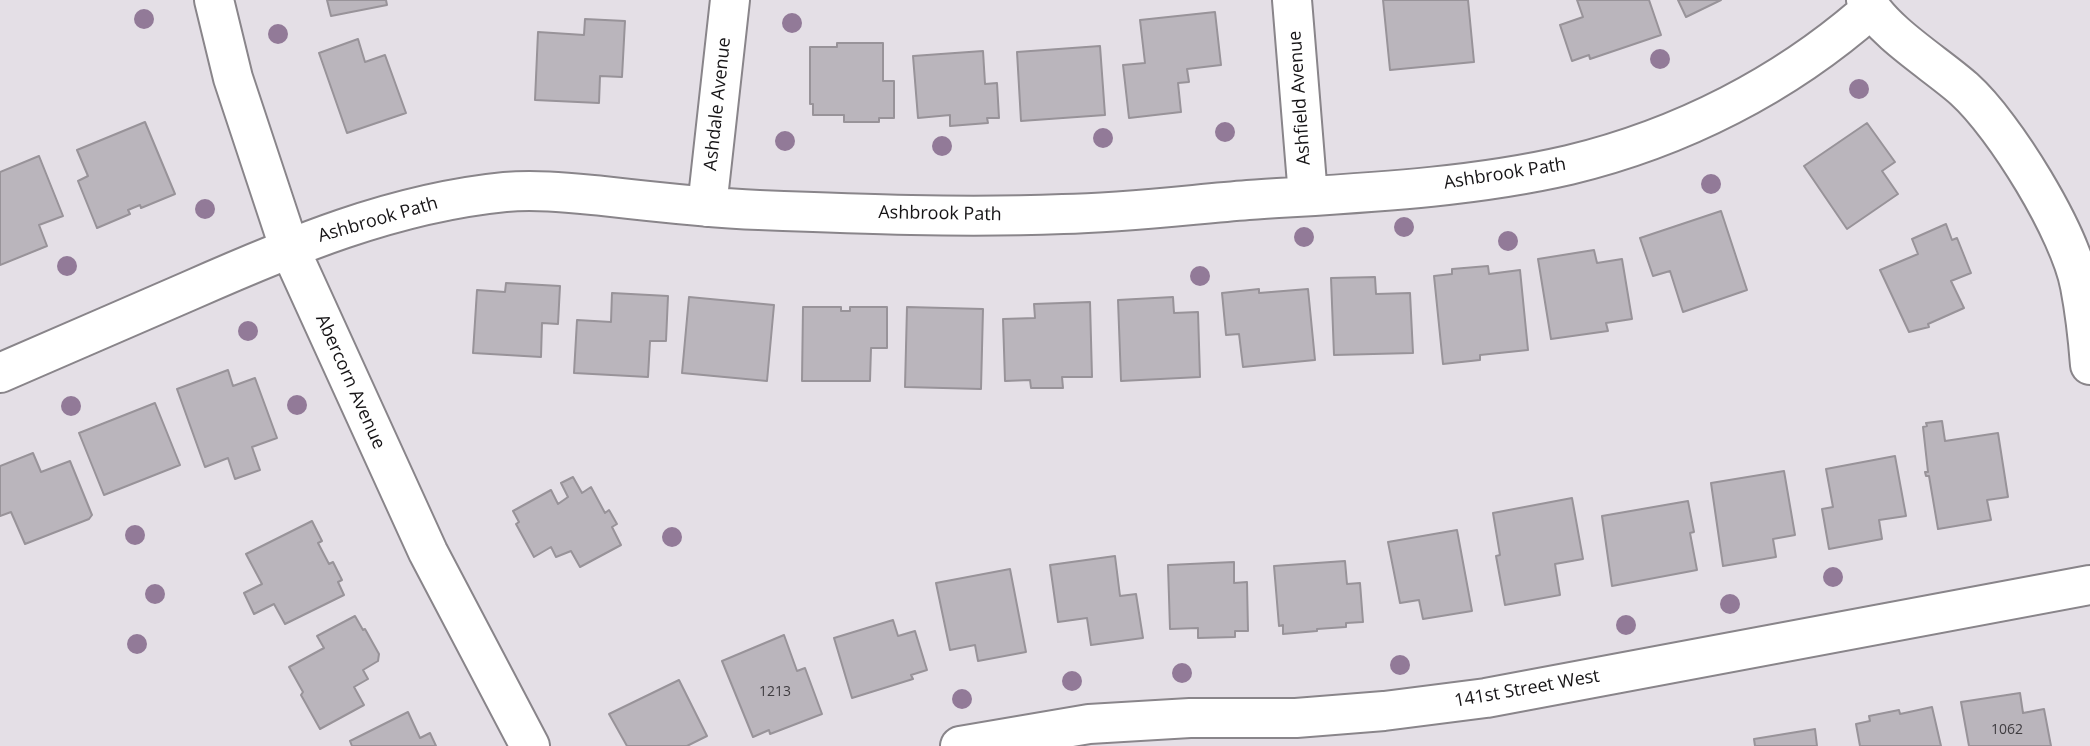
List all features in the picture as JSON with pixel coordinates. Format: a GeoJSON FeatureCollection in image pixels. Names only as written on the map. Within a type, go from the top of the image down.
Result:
{"type":"FeatureCollection","features":[{"type":"Feature","properties":{"kind":"street","name":"Abercorn Avenue"},"geometry":{"type":"LineString","coordinates":[[214,0],[240,101],[289,247],[428,552],[530,746]]}},
{"type":"Feature","properties":{"kind":"street","name":"Ashdale Avenue"},"geometry":{"type":"LineString","coordinates":[[707,207],[730,0]]}},
{"type":"Feature","properties":{"kind":"street","name":"Ashfield Avenue"},"geometry":{"type":"LineString","coordinates":[[1292,0],[1308,196]]}},
{"type":"Feature","properties":{"kind":"street","name":"Ashbrook Path"},"geometry":{"type":"LineString","coordinates":[[0,373],[289,247],[398,211],[451,198],[512,191],[569,193],[707,207],[959,216],[1069,214],[1308,196],[1517,175],[1571,164],[1676,131],[1773,83],[1819,53],[1869,5]]}},
{"type":"Feature","properties":{"kind":"street"},"geometry":{"type":"LineString","coordinates":[[1869,5],[1902,39],[1966,91],[1996,125],[2022,162],[2083,269],[2080,284],[2090,365]]}},
{"type":"Feature","properties":{"kind":"street","name":"141st Street West"},"geometry":{"type":"LineString","coordinates":[[960,746],[1089,724],[1190,718],[1296,718],[1384,712],[1486,698],[2090,585]]}},
{"type":"Feature","properties":{"kind":"building"},"geometry":{"type":"Polygon","coordinates":[[[327,0],[386,0],[387,5],[331,16],[327,0]]]}},
{"type":"Feature","properties":{"kind":"building"},"geometry":{"type":"Polygon","coordinates":[[[1383,0],[1468,0],[1474,62],[1390,70],[1383,0]]]}},
{"type":"Feature","properties":{"kind":"building"},"geometry":{"type":"Polygon","coordinates":[[[1577,0],[1649,0],[1661,35],[1590,59],[1589,55],[1572,61],[1560,25],[1583,17],[1577,0]]]}},
{"type":"Feature","properties":{"kind":"building"},"geometry":{"type":"Polygon","coordinates":[[[1678,0],[1721,0],[1686,17],[1678,0]]]}},
{"type":"Feature","properties":{"kind":"building"},"geometry":{"type":"Polygon","coordinates":[[[1215,12],[1221,65],[1187,69],[1189,82],[1178,83],[1181,112],[1129,118],[1123,65],[1145,63],[1140,20],[1215,12]]]}},
{"type":"Feature","properties":{"kind":"building"},"geometry":{"type":"Polygon","coordinates":[[[585,19],[625,21],[622,77],[600,76],[599,103],[535,100],[538,32],[584,35],[585,19]]]}},
{"type":"Feature","properties":{"kind":"building"},"geometry":{"type":"Polygon","coordinates":[[[358,39],[365,62],[385,55],[406,113],[347,133],[319,53],[358,39]]]}},
{"type":"Feature","properties":{"kind":"building"},"geometry":{"type":"Polygon","coordinates":[[[837,43],[883,43],[883,81],[894,81],[894,118],[879,118],[879,122],[844,122],[844,115],[813,115],[813,104],[810,104],[810,47],[837,47],[837,43]]]}},
{"type":"Feature","properties":{"kind":"building"},"geometry":{"type":"Polygon","coordinates":[[[1100,46],[1105,115],[1021,121],[1017,52],[1100,46]]]}},
{"type":"Feature","properties":{"kind":"building"},"geometry":{"type":"Polygon","coordinates":[[[983,51],[985,84],[997,83],[999,118],[987,118],[988,123],[950,126],[950,115],[918,118],[913,56],[983,51]]]}},
{"type":"Feature","properties":{"kind":"building"},"geometry":{"type":"Polygon","coordinates":[[[145,122],[175,194],[141,208],[140,205],[128,210],[130,214],[97,228],[78,181],[88,176],[77,150],[145,122]]]}},
{"type":"Feature","properties":{"kind":"building"},"geometry":{"type":"Polygon","coordinates":[[[1867,123],[1895,162],[1882,171],[1898,194],[1847,229],[1804,166],[1867,123]]]}},
{"type":"Feature","properties":{"kind":"building"},"geometry":{"type":"Polygon","coordinates":[[[39,156],[63,216],[39,225],[47,246],[0,265],[0,172],[39,156]]]}},
{"type":"Feature","properties":{"kind":"building"},"geometry":{"type":"Polygon","coordinates":[[[1721,211],[1747,290],[1683,312],[1670,271],[1653,276],[1640,238],[1721,211]]]}},
{"type":"Feature","properties":{"kind":"building"},"geometry":{"type":"Polygon","coordinates":[[[1946,224],[1952,240],[1957,238],[1971,273],[1951,281],[1964,308],[1928,324],[1929,327],[1909,332],[1880,270],[1918,254],[1912,239],[1946,224]]]}},
{"type":"Feature","properties":{"kind":"building"},"geometry":{"type":"Polygon","coordinates":[[[1594,250],[1597,263],[1622,259],[1632,319],[1606,323],[1608,331],[1551,339],[1538,259],[1594,250]]]}},
{"type":"Feature","properties":{"kind":"building"},"geometry":{"type":"Polygon","coordinates":[[[1488,266],[1489,274],[1520,270],[1528,350],[1480,355],[1480,360],[1443,364],[1434,276],[1452,274],[1452,269],[1488,266]]]}},
{"type":"Feature","properties":{"kind":"building"},"geometry":{"type":"Polygon","coordinates":[[[1375,277],[1376,294],[1410,293],[1413,353],[1334,355],[1331,278],[1375,277]]]}},
{"type":"Feature","properties":{"kind":"building"},"geometry":{"type":"Polygon","coordinates":[[[506,283],[560,286],[558,324],[542,323],[541,357],[473,353],[477,290],[505,292],[506,283]]]}},
{"type":"Feature","properties":{"kind":"building"},"geometry":{"type":"Polygon","coordinates":[[[1259,289],[1259,293],[1308,289],[1315,360],[1243,367],[1239,334],[1226,335],[1222,293],[1259,289]]]}},
{"type":"Feature","properties":{"kind":"building"},"geometry":{"type":"Polygon","coordinates":[[[612,293],[668,296],[666,341],[650,341],[648,377],[574,373],[577,320],[611,322],[612,293]]]}},
{"type":"Feature","properties":{"kind":"building"},"geometry":{"type":"Polygon","coordinates":[[[689,297],[774,305],[767,381],[682,373],[689,297]]]}},
{"type":"Feature","properties":{"kind":"building"},"geometry":{"type":"Polygon","coordinates":[[[1173,297],[1174,313],[1198,312],[1200,377],[1121,381],[1118,300],[1173,297]]]}},
{"type":"Feature","properties":{"kind":"building"},"geometry":{"type":"Polygon","coordinates":[[[1090,302],[1092,377],[1062,377],[1063,388],[1031,388],[1030,380],[1005,381],[1003,319],[1035,318],[1034,304],[1090,302]]]}},
{"type":"Feature","properties":{"kind":"building"},"geometry":{"type":"Polygon","coordinates":[[[803,307],[841,307],[841,311],[850,311],[850,307],[887,307],[887,348],[871,348],[870,381],[802,381],[803,307]]]}},
{"type":"Feature","properties":{"kind":"building"},"geometry":{"type":"Polygon","coordinates":[[[907,307],[983,309],[981,389],[905,387],[907,307]]]}},
{"type":"Feature","properties":{"kind":"building"},"geometry":{"type":"Polygon","coordinates":[[[228,370],[233,386],[255,378],[277,438],[252,447],[260,470],[235,479],[228,458],[205,467],[177,389],[228,370]]]}},
{"type":"Feature","properties":{"kind":"building"},"geometry":{"type":"Polygon","coordinates":[[[155,403],[180,465],[104,495],[79,433],[155,403]]]}},
{"type":"Feature","properties":{"kind":"building"},"geometry":{"type":"Polygon","coordinates":[[[1942,421],[1945,441],[1998,433],[2008,497],[1987,500],[1991,520],[1938,529],[1929,476],[1926,476],[1925,472],[1928,472],[1923,427],[1927,426],[1926,423],[1942,421]]]}},
{"type":"Feature","properties":{"kind":"building"},"geometry":{"type":"Polygon","coordinates":[[[33,453],[41,472],[70,461],[92,515],[89,519],[25,544],[11,512],[0,516],[0,466],[33,453]]]}},
{"type":"Feature","properties":{"kind":"building"},"geometry":{"type":"Polygon","coordinates":[[[1895,456],[1906,516],[1879,520],[1882,539],[1829,549],[1822,509],[1833,507],[1826,469],[1895,456]]]}},
{"type":"Feature","properties":{"kind":"building"},"geometry":{"type":"Polygon","coordinates":[[[1784,471],[1795,535],[1773,539],[1776,557],[1723,566],[1711,483],[1784,471]]]}},
{"type":"Feature","properties":{"kind":"building"},"geometry":{"type":"Polygon","coordinates":[[[573,477],[582,493],[591,487],[605,513],[609,510],[617,524],[612,527],[621,545],[580,567],[571,551],[556,557],[551,547],[534,557],[516,524],[519,522],[513,511],[551,490],[558,504],[568,497],[561,483],[573,477]]]}},
{"type":"Feature","properties":{"kind":"building"},"geometry":{"type":"Polygon","coordinates":[[[1572,498],[1583,559],[1555,564],[1560,595],[1505,605],[1496,556],[1500,555],[1493,513],[1572,498]]]}},
{"type":"Feature","properties":{"kind":"building"},"geometry":{"type":"Polygon","coordinates":[[[1688,501],[1694,532],[1690,533],[1697,570],[1612,586],[1602,516],[1688,501]]]}},
{"type":"Feature","properties":{"kind":"building"},"geometry":{"type":"Polygon","coordinates":[[[312,521],[322,541],[318,543],[329,564],[333,562],[342,580],[338,582],[344,595],[285,624],[274,604],[254,614],[244,593],[262,584],[246,554],[312,521]]]}},
{"type":"Feature","properties":{"kind":"building"},"geometry":{"type":"Polygon","coordinates":[[[1457,530],[1472,611],[1423,619],[1419,600],[1400,603],[1388,542],[1457,530]]]}},
{"type":"Feature","properties":{"kind":"building"},"geometry":{"type":"Polygon","coordinates":[[[1115,556],[1120,596],[1136,594],[1143,638],[1091,645],[1087,618],[1058,622],[1050,565],[1115,556]]]}},
{"type":"Feature","properties":{"kind":"building"},"geometry":{"type":"Polygon","coordinates":[[[1345,561],[1347,584],[1360,583],[1363,622],[1346,623],[1346,627],[1283,634],[1283,625],[1279,626],[1274,566],[1345,561]]]}},
{"type":"Feature","properties":{"kind":"building"},"geometry":{"type":"Polygon","coordinates":[[[1234,562],[1234,583],[1247,582],[1248,631],[1235,631],[1235,637],[1198,638],[1198,628],[1170,629],[1168,565],[1234,562]]]}},
{"type":"Feature","properties":{"kind":"building"},"geometry":{"type":"Polygon","coordinates":[[[1010,569],[1026,652],[978,661],[975,645],[950,650],[936,583],[1010,569]]]}},
{"type":"Feature","properties":{"kind":"building"},"geometry":{"type":"Polygon","coordinates":[[[355,616],[379,654],[378,661],[363,670],[368,679],[354,687],[364,705],[320,729],[289,667],[324,648],[317,636],[355,616]]]}},
{"type":"Feature","properties":{"kind":"building"},"geometry":{"type":"Polygon","coordinates":[[[893,620],[898,636],[915,631],[927,670],[911,675],[913,679],[852,698],[834,638],[893,620]]]}},
{"type":"Feature","properties":{"kind":"building"},"geometry":{"type":"Polygon","coordinates":[[[784,635],[797,671],[805,668],[822,714],[770,734],[769,730],[753,737],[722,661],[784,635]]]}},
{"type":"Feature","properties":{"kind":"building"},"geometry":{"type":"Polygon","coordinates":[[[679,680],[707,736],[687,746],[627,746],[609,714],[679,680]]]}},
{"type":"Feature","properties":{"kind":"building"},"geometry":{"type":"Polygon","coordinates":[[[2020,693],[2023,713],[2044,709],[2051,746],[1969,746],[1961,702],[2020,693]]]}},
{"type":"Feature","properties":{"kind":"building"},"geometry":{"type":"Polygon","coordinates":[[[1932,707],[1941,746],[1860,746],[1856,724],[1870,721],[1869,716],[1899,710],[1900,714],[1932,707]]]}},
{"type":"Feature","properties":{"kind":"building"},"geometry":{"type":"Polygon","coordinates":[[[408,712],[420,738],[430,733],[436,746],[352,746],[350,741],[408,712]]]}},
{"type":"Feature","properties":{"kind":"building"},"geometry":{"type":"Polygon","coordinates":[[[1815,729],[1817,746],[1755,746],[1754,739],[1815,729]]]}}]}
